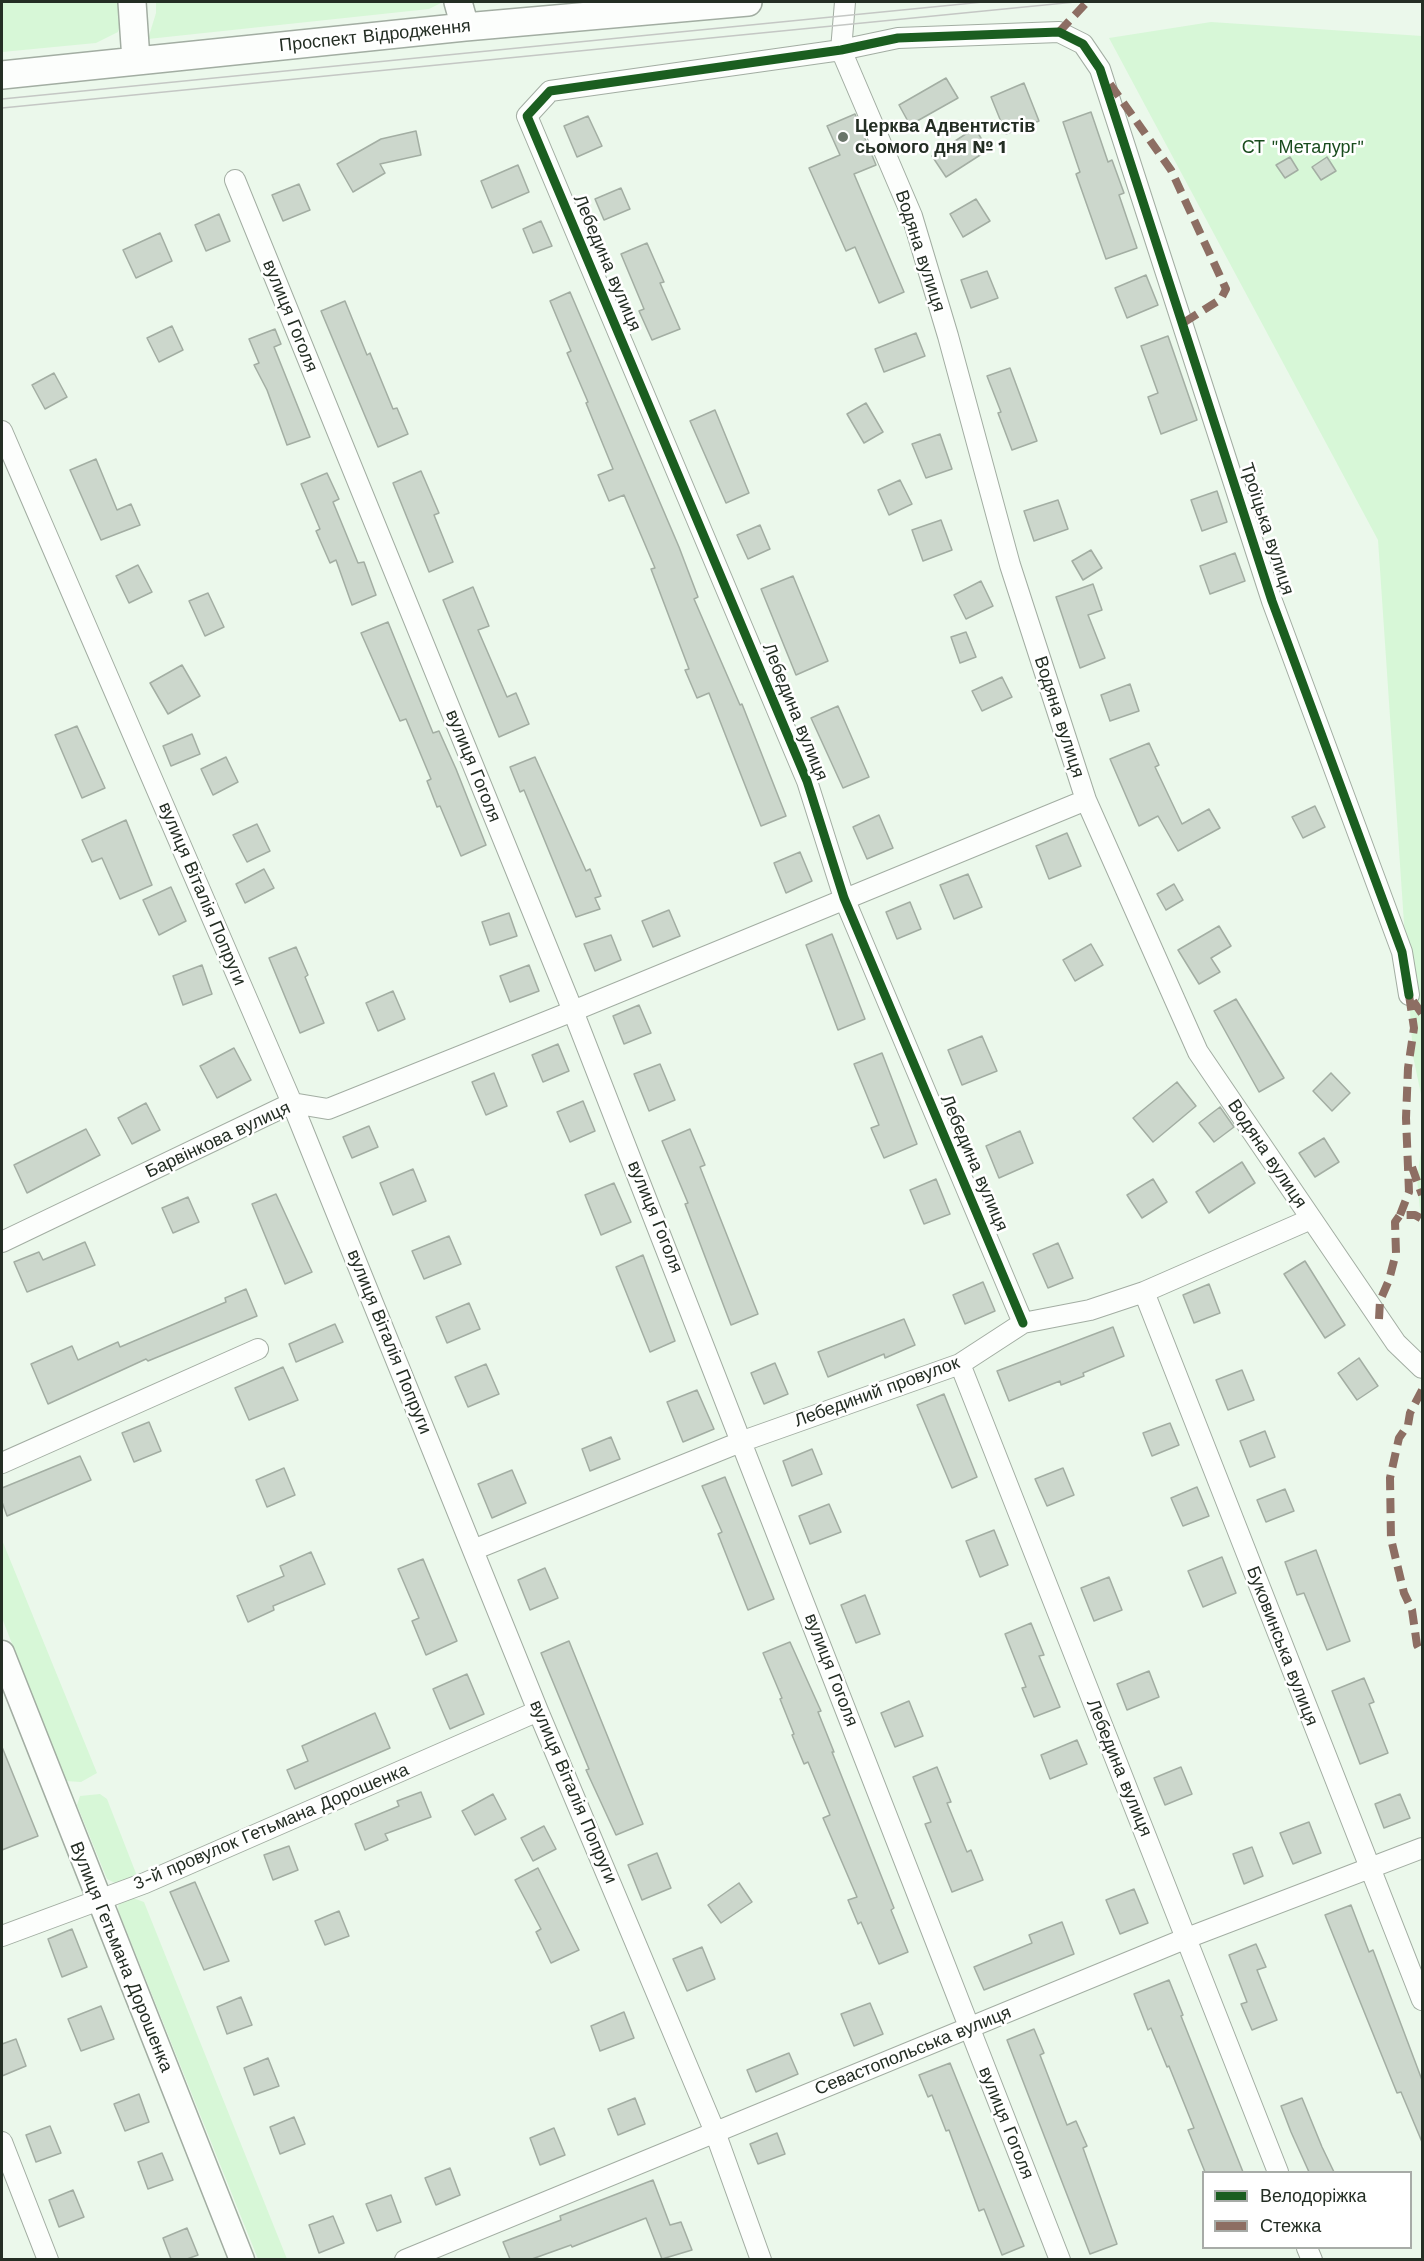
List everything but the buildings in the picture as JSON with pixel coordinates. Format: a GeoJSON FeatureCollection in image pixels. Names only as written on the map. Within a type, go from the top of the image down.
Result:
{"type":"FeatureCollection","features":[{"type":"Feature","properties":{"kind":"main road"},"geometry":{"type":"LineString","coordinates":[[132,2],[136,60]]}},
{"type":"Feature","properties":{"kind":"main road","name":"Проспект Відродження"},"geometry":{"type":"LineString","coordinates":[[2,75],[136,60],[462,14],[748,2]]}},
{"type":"Feature","properties":{"kind":"street","name":"Водяна вулиця"},"geometry":{"type":"LineString","coordinates":[[845,2],[841,50],[912,216],[948,336],[1010,565],[1086,800],[1198,1052],[1396,1343],[1422,1368]]}},
{"type":"Feature","properties":{"kind":"street","name":"Троїцька вулиця"},"geometry":{"type":"LineString","coordinates":[[527,116],[550,91],[841,50],[898,38],[1059,32],[1083,44],[1100,69],[1272,601],[1402,952],[1409,995]]}},
{"type":"Feature","properties":{"kind":"street","name":"Лебедина вулиця"},"geometry":{"type":"LineString","coordinates":[[527,116],[807,781],[844,898],[1023,1323]]}},
{"type":"Feature","properties":{"kind":"street","name":"вулиця Гоголя"},"geometry":{"type":"LineString","coordinates":[[235,180],[573,1011],[743,1441],[968,2029],[1060,2259]]}},
{"type":"Feature","properties":{"kind":"street","name":"вулиця Віталія Попруги"},"geometry":{"type":"LineString","coordinates":[[2,431],[292,1103],[472,1550],[715,2132],[761,2259]]}},
{"type":"Feature","properties":{"kind":"street","name":"Барвінкова вулиця"},"geometry":{"type":"LineString","coordinates":[[2,1242],[292,1103],[328,1109],[1086,800]]}},
{"type":"Feature","properties":{"kind":"street","name":"Лебединий провулок"},"geometry":{"type":"LineString","coordinates":[[472,1550],[743,1441],[960,1364],[1023,1323],[1090,1310],[1144,1292],[1311,1219]]}},
{"type":"Feature","properties":{"kind":"street","name":"Буковинська вулиця"},"geometry":{"type":"LineString","coordinates":[[1144,1292],[1422,2000]]}},
{"type":"Feature","properties":{"kind":"street"},"geometry":{"type":"LineString","coordinates":[[2,1463],[258,1349]]}},
{"type":"Feature","properties":{"kind":"street","name":"Лебедина вулиця"},"geometry":{"type":"LineString","coordinates":[[960,1364],[1278,2171]]}},
{"type":"Feature","properties":{"kind":"street","name":"Вулиця Гетьмана Дорошенка"},"geometry":{"type":"LineString","coordinates":[[2,1653],[242,2259]]}},
{"type":"Feature","properties":{"kind":"street","name":"3-й провулок Гетьмана Дорошенка"},"geometry":{"type":"LineString","coordinates":[[2,1936],[145,1883],[538,1710]]}},
{"type":"Feature","properties":{"kind":"street","name":"Севастопольська вулиця"},"geometry":{"type":"LineString","coordinates":[[405,2259],[1187,1938],[1422,1848]]}},
{"type":"Feature","properties":{"kind":"street"},"geometry":{"type":"LineString","coordinates":[[2,2142],[48,2259]]}},
{"type":"Feature","properties":{"kind":"green space"},"geometry":{"type":"Polygon","coordinates":[[[2,2],[121,2],[122,18],[118,32],[96,43],[2,52],[2,2]]]}},
{"type":"Feature","properties":{"kind":"green space"},"geometry":{"type":"Polygon","coordinates":[[[156,2],[443,2],[429,9],[148,39],[156,13],[156,2]]]}},
{"type":"Feature","properties":{"kind":"green space","name":"СТ \"Металург\""},"geometry":{"type":"Polygon","coordinates":[[[1211,22],[1422,36],[1422,1099],[1413,1056],[1378,540],[1109,38],[1211,22]]]}},
{"type":"Feature","properties":{"kind":"green space"},"geometry":{"type":"Polygon","coordinates":[[[1422,1144],[1422,1231],[1417,1179],[1422,1144]]]}},
{"type":"Feature","properties":{"kind":"green space"},"geometry":{"type":"Polygon","coordinates":[[[2,1540],[97,1773],[81,1782],[65,1781],[2,1618],[2,1540]]]}},
{"type":"Feature","properties":{"kind":"green space"},"geometry":{"type":"Polygon","coordinates":[[[100,1794],[107,1799],[137,1876],[117,1884],[107,1879],[77,1805],[80,1796],[100,1794]]]}},
{"type":"Feature","properties":{"kind":"green space"},"geometry":{"type":"Polygon","coordinates":[[[130,1897],[144,1902],[287,2259],[258,2259],[118,1910],[119,1900],[130,1897]]]}},
{"type":"Feature","properties":{"kind":"tram line"},"geometry":{"type":"LineString","coordinates":[[2,99],[983,2]]}},
{"type":"Feature","properties":{"kind":"tram line"},"geometry":{"type":"LineString","coordinates":[[2,108],[1075,2]]}},
{"type":"Feature","properties":{"kind":"marked path"},"geometry":{"type":"LineString","coordinates":[[1059,32],[1087,2]]}},
{"type":"Feature","properties":{"kind":"marked path"},"geometry":{"type":"LineString","coordinates":[[1110,84],[1171,170],[1226,289],[1221,299],[1183,323]]}},
{"type":"Feature","properties":{"kind":"marked path"},"geometry":{"type":"LineString","coordinates":[[1400,1215],[1409,1192],[1406,1118],[1408,1068],[1414,1028],[1409,995],[1422,1014]]}},
{"type":"Feature","properties":{"kind":"marked path"},"geometry":{"type":"LineString","coordinates":[[1412,1167],[1422,1195]]}},
{"type":"Feature","properties":{"kind":"marked path"},"geometry":{"type":"LineString","coordinates":[[1379,1319],[1380,1301],[1389,1280],[1396,1253],[1395,1222],[1400,1215],[1415,1215],[1422,1219]]}},
{"type":"Feature","properties":{"kind":"marked path"},"geometry":{"type":"LineString","coordinates":[[1422,1390],[1410,1413],[1408,1425],[1399,1438],[1390,1478],[1391,1539],[1404,1593],[1412,1610],[1417,1645],[1422,1654]]}},
{"type":"Feature","properties":{"kind":"cycle path"},"geometry":{"type":"LineString","coordinates":[[1023,1323],[844,898],[807,781],[527,116],[550,91],[841,50],[898,38],[1059,32],[1083,44],[1100,69],[1272,601],[1402,952],[1409,995]]}},
{"type":"Feature","properties":{"kind":"place","name":"Церква Адвентистів сьомого дня № 1"},"geometry":{"type":"Point","coordinates":[843,137]}}]}
